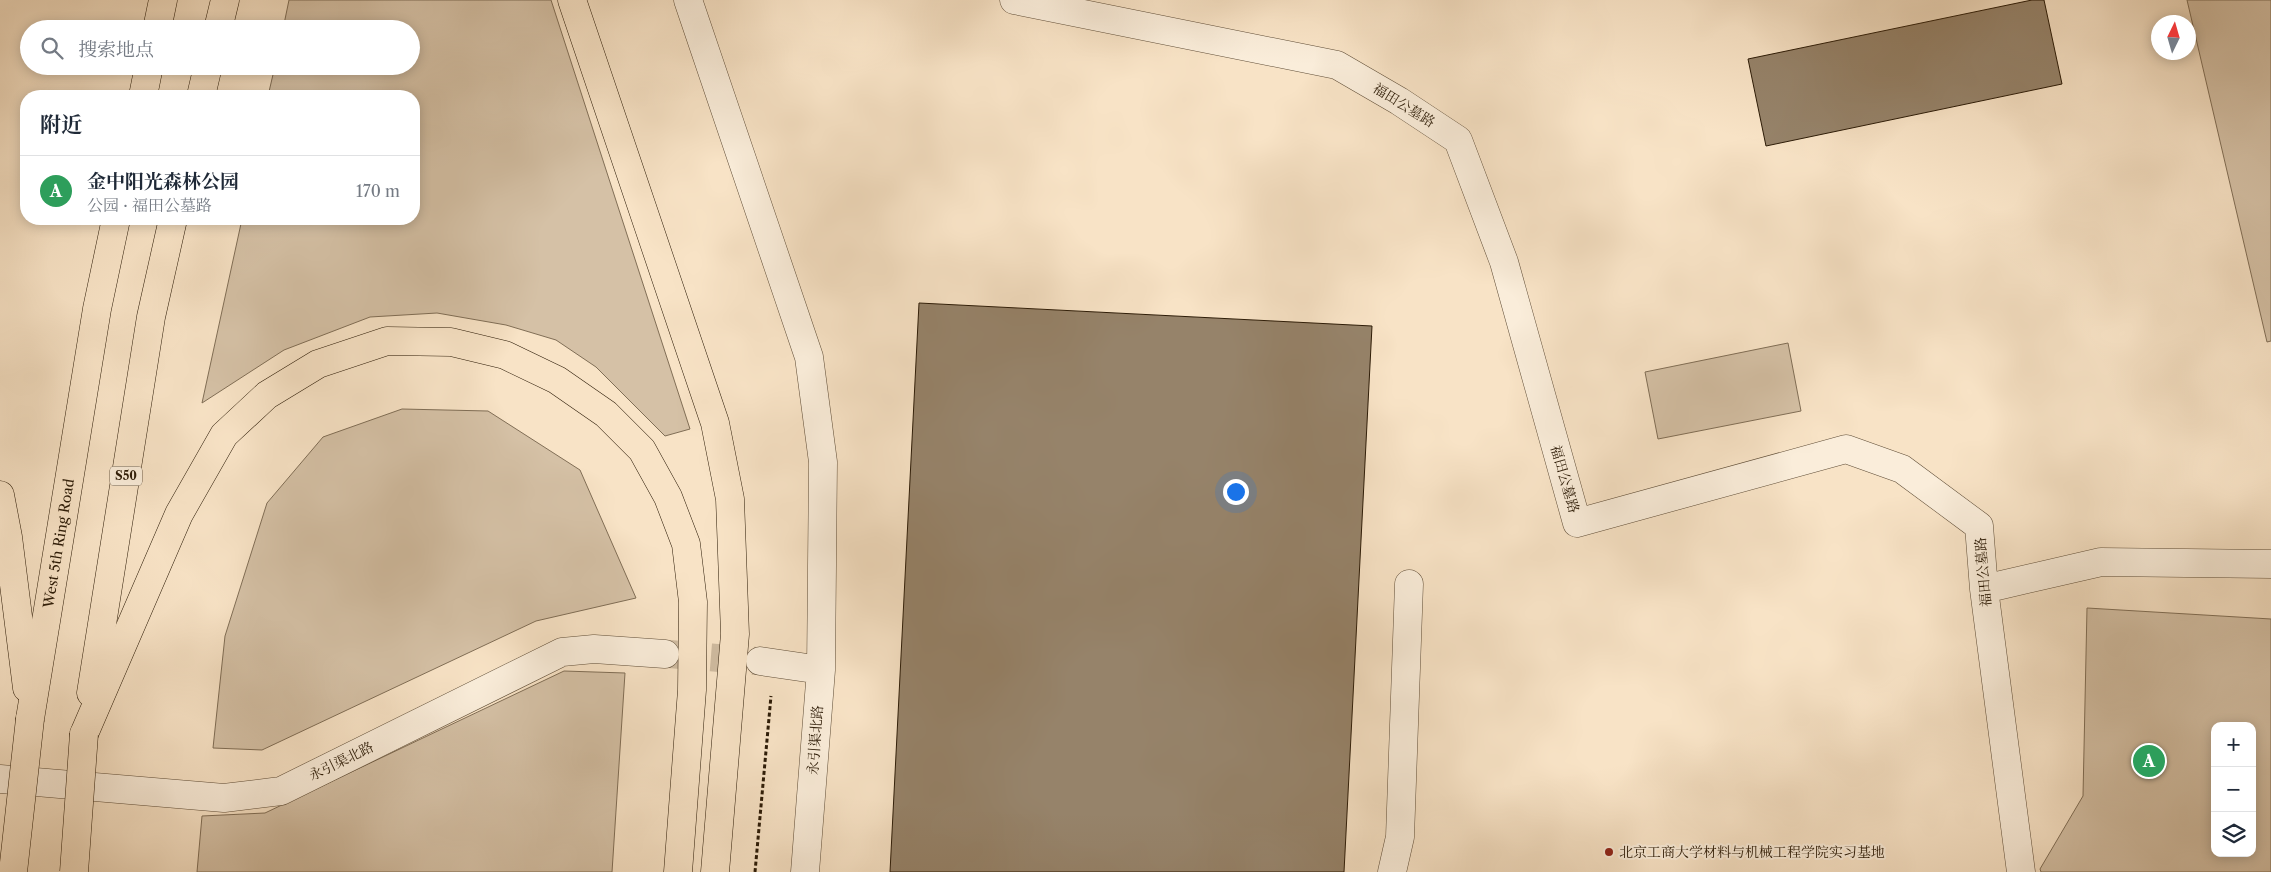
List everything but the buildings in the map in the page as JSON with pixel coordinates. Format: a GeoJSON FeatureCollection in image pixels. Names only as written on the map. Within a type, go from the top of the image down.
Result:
{"type":"FeatureCollection","features":[{"type":"Feature","properties":{"kind":"highway"},"geometry":{"type":"LineString","coordinates":[[159,20],[164,0]]}},
{"type":"Feature","properties":{"kind":"highway"},"geometry":{"type":"LineString","coordinates":[[220,20],[225,0]]}},
{"type":"Feature","properties":{"kind":"highway"},"geometry":{"type":"LineString","coordinates":[[572,0],[715,423],[730,499],[735,634],[715,872]]}},
{"type":"Feature","properties":{"kind":"highway"},"geometry":{"type":"LineString","coordinates":[[144,90],[147,75]]}},
{"type":"Feature","properties":{"kind":"highway"},"geometry":{"type":"LineString","coordinates":[[202,90],[206,75]]}},
{"type":"Feature","properties":{"kind":"highway","name":"West 5th Ring Road"},"geometry":{"type":"LineString","coordinates":[[13,872],[30,719],[97,309],[115,225]]}},
{"type":"Feature","properties":{"kind":"highway","name":"S50"},"geometry":{"type":"LineString","coordinates":[[74,872],[84,734],[151,317],[173,225]]}},
{"type":"Feature","properties":{"kind":"highway"},"geometry":{"type":"LineString","coordinates":[[84,734],[179,514],[224,435],[267,395],[318,364],[387,341],[450,342],[505,355],[557,380],[606,414],[642,450],[668,497],[686,544],[693,602],[692,690],[678,872]]}},
{"type":"Feature","properties":{"kind":"highway"},"geometry":{"type":"LineString","coordinates":[[0,495],[8,537],[30,719]]}},
{"type":"Feature","properties":{"kind":"street","name":"永引渠北路"},"geometry":{"type":"LineString","coordinates":[[688,0],[809,357],[824,462],[820,670],[805,872]]}},
{"type":"Feature","properties":{"kind":"street","name":"福田公墓路"},"geometry":{"type":"LineString","coordinates":[[1014,0],[1337,65],[1399,101],[1458,140],[1504,262],[1578,523],[1846,449],[1902,469],[1979,526],[1984,589],[2021,872]]}},
{"type":"Feature","properties":{"kind":"street"},"geometry":{"type":"LineString","coordinates":[[1984,589],[2101,562],[2271,564]]}},
{"type":"Feature","properties":{"kind":"street"},"geometry":{"type":"LineString","coordinates":[[1392,872],[1400,837],[1409,584]]}},
{"type":"Feature","properties":{"kind":"street","name":"永引渠北路"},"geometry":{"type":"LineString","coordinates":[[0,779],[224,798],[281,791],[562,652],[594,649],[665,654]]}},
{"type":"Feature","properties":{"kind":"street"},"geometry":{"type":"LineString","coordinates":[[760,662],[820,670]]}},
{"type":"Feature","properties":{"kind":"path"},"geometry":{"type":"LineString","coordinates":[[755,872],[772,686],[789,665]]}},
{"type":"Feature","properties":{"kind":"shaded area"},"geometry":{"type":"Polygon","coordinates":[[[289,0],[551,0],[690,429],[665,436],[596,367],[556,340],[506,325],[437,313],[370,317],[284,350],[202,403],[241,225],[420,225],[420,90],[269,90],[273,75],[420,75],[420,20],[285,20],[289,0]]]}},
{"type":"Feature","properties":{"kind":"shaded area"},"geometry":{"type":"Polygon","coordinates":[[[2187,0],[2271,0],[2271,341],[2267,342],[2196,38],[2196,15],[2191,15],[2187,0]]]}},
{"type":"Feature","properties":{"kind":"shaded area"},"geometry":{"type":"Polygon","coordinates":[[[1788,343],[1801,411],[1658,439],[1645,372],[1788,343]]]}},
{"type":"Feature","properties":{"kind":"shaded area"},"geometry":{"type":"Polygon","coordinates":[[[402,409],[488,411],[580,470],[636,598],[536,621],[262,750],[213,748],[225,636],[267,503],[323,437],[402,409]]]}},
{"type":"Feature","properties":{"kind":"shaded area"},"geometry":{"type":"Polygon","coordinates":[[[2087,608],[2271,619],[2271,872],[2041,872],[2040,869],[2083,796],[2087,608]]]}},
{"type":"Feature","properties":{"kind":"shaded area"},"geometry":{"type":"Polygon","coordinates":[[[564,671],[625,673],[612,872],[197,872],[202,816],[265,813],[564,671]]]}},
{"type":"Feature","properties":{"kind":"tunnel"},"geometry":{"type":"LineString","coordinates":[[669,654],[756,661]]}},
{"type":"Feature","properties":{"kind":"place","name":"金中阳光森林公园"},"geometry":{"type":"Point","coordinates":[2149,761]}},
{"type":"Feature","properties":{"kind":"place","name":"北京工商大学材料与机械工程学院实习基地"},"geometry":{"type":"Point","coordinates":[1609,852]}}]}
